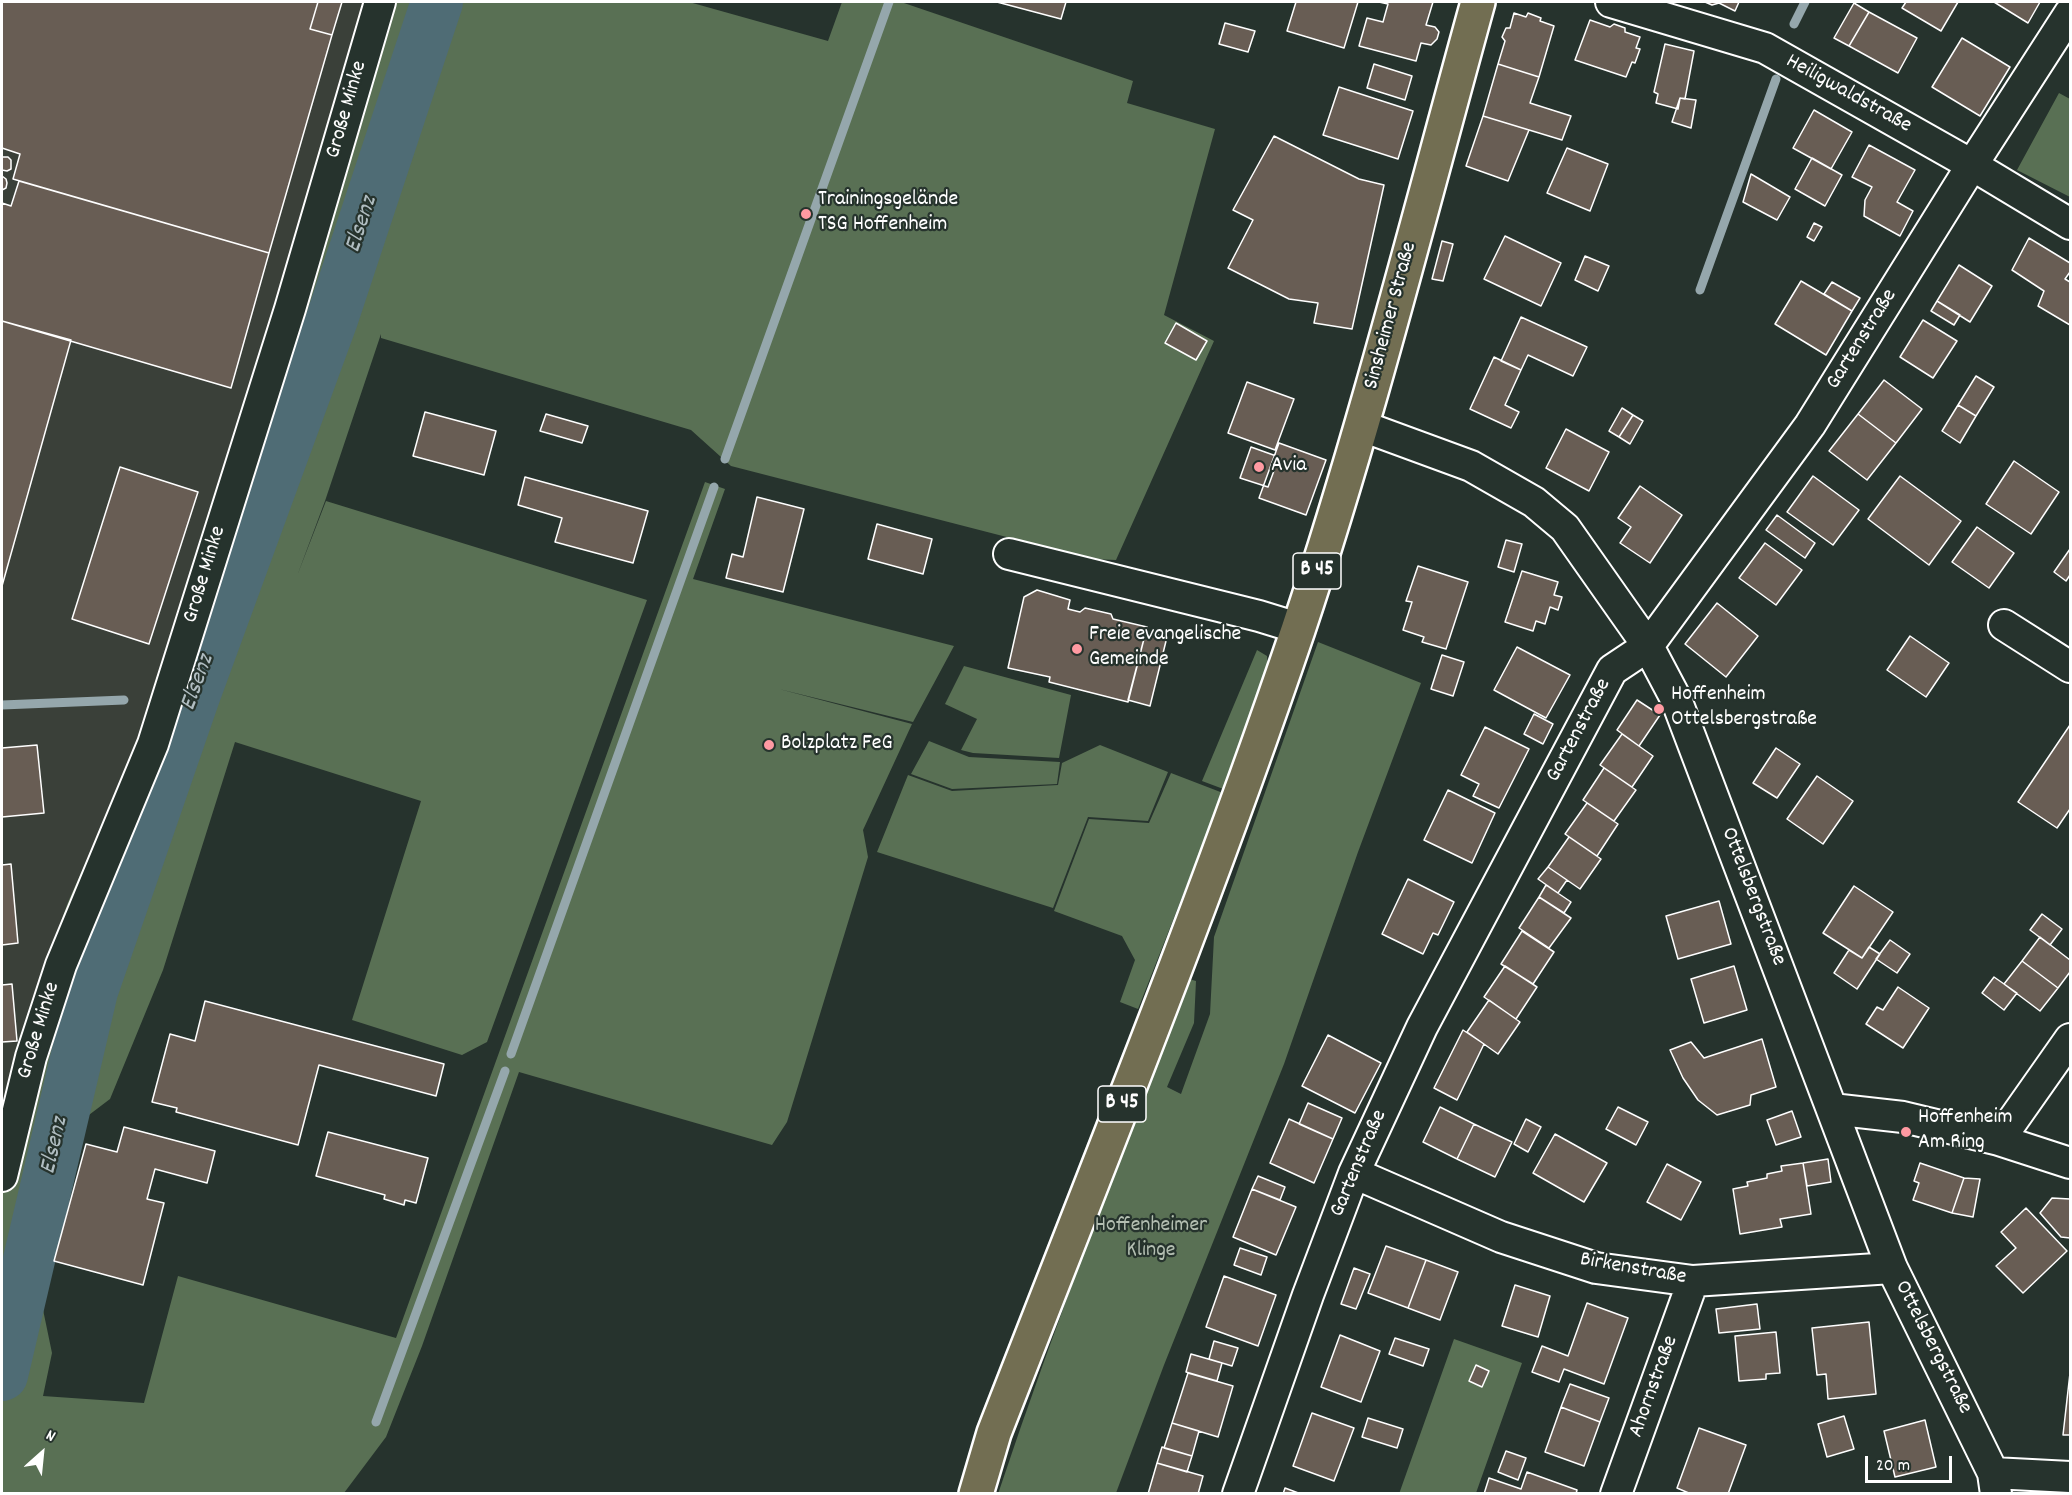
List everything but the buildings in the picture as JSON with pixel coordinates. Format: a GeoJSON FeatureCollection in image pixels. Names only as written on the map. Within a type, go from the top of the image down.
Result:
{"type":"FeatureCollection","features":[{"type":"Feature","properties":{"kind":"main road","name":"Sinsheimer Straße"},"geometry":{"type":"LineString","coordinates":[[976,1494],[994,1433],[1186,940],[1298,628],[1362,426],[1478,2]]}},
{"type":"Feature","properties":{"kind":"street","name":"Große Minke"},"geometry":{"type":"LineString","coordinates":[[2,1176],[31,1057],[61,965],[153,744],[290,309],[380,2]]}},
{"type":"Feature","properties":{"kind":"street","name":"Heiligwaldstraße"},"geometry":{"type":"LineString","coordinates":[[1611,2],[1765,48],[1972,165],[2070,224]]}},
{"type":"Feature","properties":{"kind":"street","name":"Gartenstraße"},"geometry":{"type":"LineString","coordinates":[[1238,1494],[1354,1173],[1422,1027],[1612,669],[1648,646],[1810,425],[2070,13]]}},
{"type":"Feature","properties":{"kind":"street","name":"Ottelsbergstraße"},"geometry":{"type":"LineString","coordinates":[[1362,426],[1472,466],[1534,502],[1565,528],[1648,646],[1676,699],[1892,1268],[1995,1483]]}},
{"type":"Feature","properties":{"kind":"street"},"geometry":{"type":"LineString","coordinates":[[1009,554],[1259,616],[1298,628]]}},
{"type":"Feature","properties":{"kind":"street"},"geometry":{"type":"LineString","coordinates":[[2004,626],[2070,668]]}},
{"type":"Feature","properties":{"kind":"street"},"geometry":{"type":"LineString","coordinates":[[1999,1140],[2070,1039]]}},
{"type":"Feature","properties":{"kind":"street"},"geometry":{"type":"LineString","coordinates":[[1832,1109],[1903,1117],[1999,1140],[2070,1163]]}},
{"type":"Feature","properties":{"kind":"street","name":"Birkenstraße"},"geometry":{"type":"LineString","coordinates":[[1354,1173],[1501,1237],[1596,1268],[1693,1281],[1892,1268]]}},
{"type":"Feature","properties":{"kind":"street","name":"Ahornstraße"},"geometry":{"type":"LineString","coordinates":[[1616,1494],[1693,1281]]}},
{"type":"Feature","properties":{"kind":"street"},"geometry":{"type":"LineString","coordinates":[[1995,1483],[2070,1477]]}},
{"type":"Feature","properties":{"kind":"shaded area"},"geometry":{"type":"Polygon","coordinates":[[[2,2],[365,2],[282,306],[153,713],[17,1046],[2,1109],[2,2]]]}},
{"type":"Feature","properties":{"kind":"green space"},"geometry":{"type":"Polygon","coordinates":[[[365,2],[689,2],[828,41],[842,2],[901,2],[1133,81],[1127,103],[1215,129],[1164,315],[1214,341],[1116,560],[1092,559],[731,466],[691,430],[381,338],[381,334],[325,501],[297,576],[326,501],[647,600],[487,1042],[462,1055],[352,1020],[421,801],[235,742],[163,970],[110,1099],[81,1121],[41,1300],[52,1353],[43,1396],[144,1403],[178,1276],[396,1338],[705,482],[725,489],[693,579],[954,646],[913,722],[779,689],[912,724],[863,830],[868,857],[787,1122],[772,1145],[519,1072],[422,1346],[386,1437],[344,1493],[2,1494],[2,1109],[17,1046],[68,902],[153,713],[282,306],[365,2]]]}},
{"type":"Feature","properties":{"kind":"green space"},"geometry":{"type":"Polygon","coordinates":[[[2059,93],[2070,99],[2070,197],[2017,170],[2059,93]]]}},
{"type":"Feature","properties":{"kind":"green space","name":"Hoffenheimer Klinge"},"geometry":{"type":"Polygon","coordinates":[[[1318,642],[1421,683],[1358,852],[1284,1064],[1164,1365],[1116,1493],[998,1494],[1067,1300],[1189,979],[1196,981],[1194,1023],[1167,1087],[1181,1094],[1210,1014],[1214,937],[1318,642]]]}},
{"type":"Feature","properties":{"kind":"green space"},"geometry":{"type":"Polygon","coordinates":[[[1257,650],[1267,656],[1268,672],[1226,790],[1202,781],[1257,650]]]}},
{"type":"Feature","properties":{"kind":"green space"},"geometry":{"type":"Polygon","coordinates":[[[964,666],[1071,695],[1059,758],[973,753],[961,750],[977,719],[945,704],[964,666]]]}},
{"type":"Feature","properties":{"kind":"green space"},"geometry":{"type":"Polygon","coordinates":[[[929,741],[969,757],[1060,762],[1057,784],[952,789],[911,774],[929,741]]]}},
{"type":"Feature","properties":{"kind":"green space"},"geometry":{"type":"Polygon","coordinates":[[[1100,745],[1168,772],[1148,821],[1088,817],[1053,908],[877,852],[908,775],[952,791],[1058,785],[1062,763],[1100,745]]]}},
{"type":"Feature","properties":{"kind":"green space"},"geometry":{"type":"Polygon","coordinates":[[[1171,773],[1223,793],[1138,1009],[1120,1002],[1135,960],[1122,936],[1054,911],[1089,819],[1149,823],[1171,773]]]}},
{"type":"Feature","properties":{"kind":"green space"},"geometry":{"type":"Polygon","coordinates":[[[1454,1339],[1522,1363],[1476,1493],[1399,1494],[1454,1339]]]}},
{"type":"Feature","properties":{"kind":"waterway","name":"Elsenz"},"geometry":{"type":"LineString","coordinates":[[2,1375],[92,991],[194,696],[332,319],[437,2]]}},
{"type":"Feature","properties":{"kind":"waterway"},"geometry":{"type":"LineString","coordinates":[[725,459],[889,2]]}},
{"type":"Feature","properties":{"kind":"waterway"},"geometry":{"type":"LineString","coordinates":[[1794,24],[1805,2]]}},
{"type":"Feature","properties":{"kind":"waterway"},"geometry":{"type":"LineString","coordinates":[[1700,290],[1776,79]]}},
{"type":"Feature","properties":{"kind":"waterway"},"geometry":{"type":"LineString","coordinates":[[511,1054],[714,487]]}},
{"type":"Feature","properties":{"kind":"waterway"},"geometry":{"type":"LineString","coordinates":[[2,705],[124,700]]}},
{"type":"Feature","properties":{"kind":"waterway"},"geometry":{"type":"LineString","coordinates":[[376,1422],[505,1071]]}},
{"type":"Feature","properties":{"kind":"place","name":"Trainingsgelände TSG Hoffenheim"},"geometry":{"type":"Point","coordinates":[806,214]}},
{"type":"Feature","properties":{"kind":"place","name":"Avia"},"geometry":{"type":"Point","coordinates":[1259,467]}},
{"type":"Feature","properties":{"kind":"place","name":"Freie evangelische Gemeinde"},"geometry":{"type":"Point","coordinates":[1077,649]}},
{"type":"Feature","properties":{"kind":"place","name":"Hoffenheim Ottelsbergstraße"},"geometry":{"type":"Point","coordinates":[1659,709]}},
{"type":"Feature","properties":{"kind":"place","name":"Bolzplatz FeG"},"geometry":{"type":"Point","coordinates":[769,745]}},
{"type":"Feature","properties":{"kind":"place","name":"Hoffenheim Am Ring"},"geometry":{"type":"Point","coordinates":[1906,1132]}}]}
